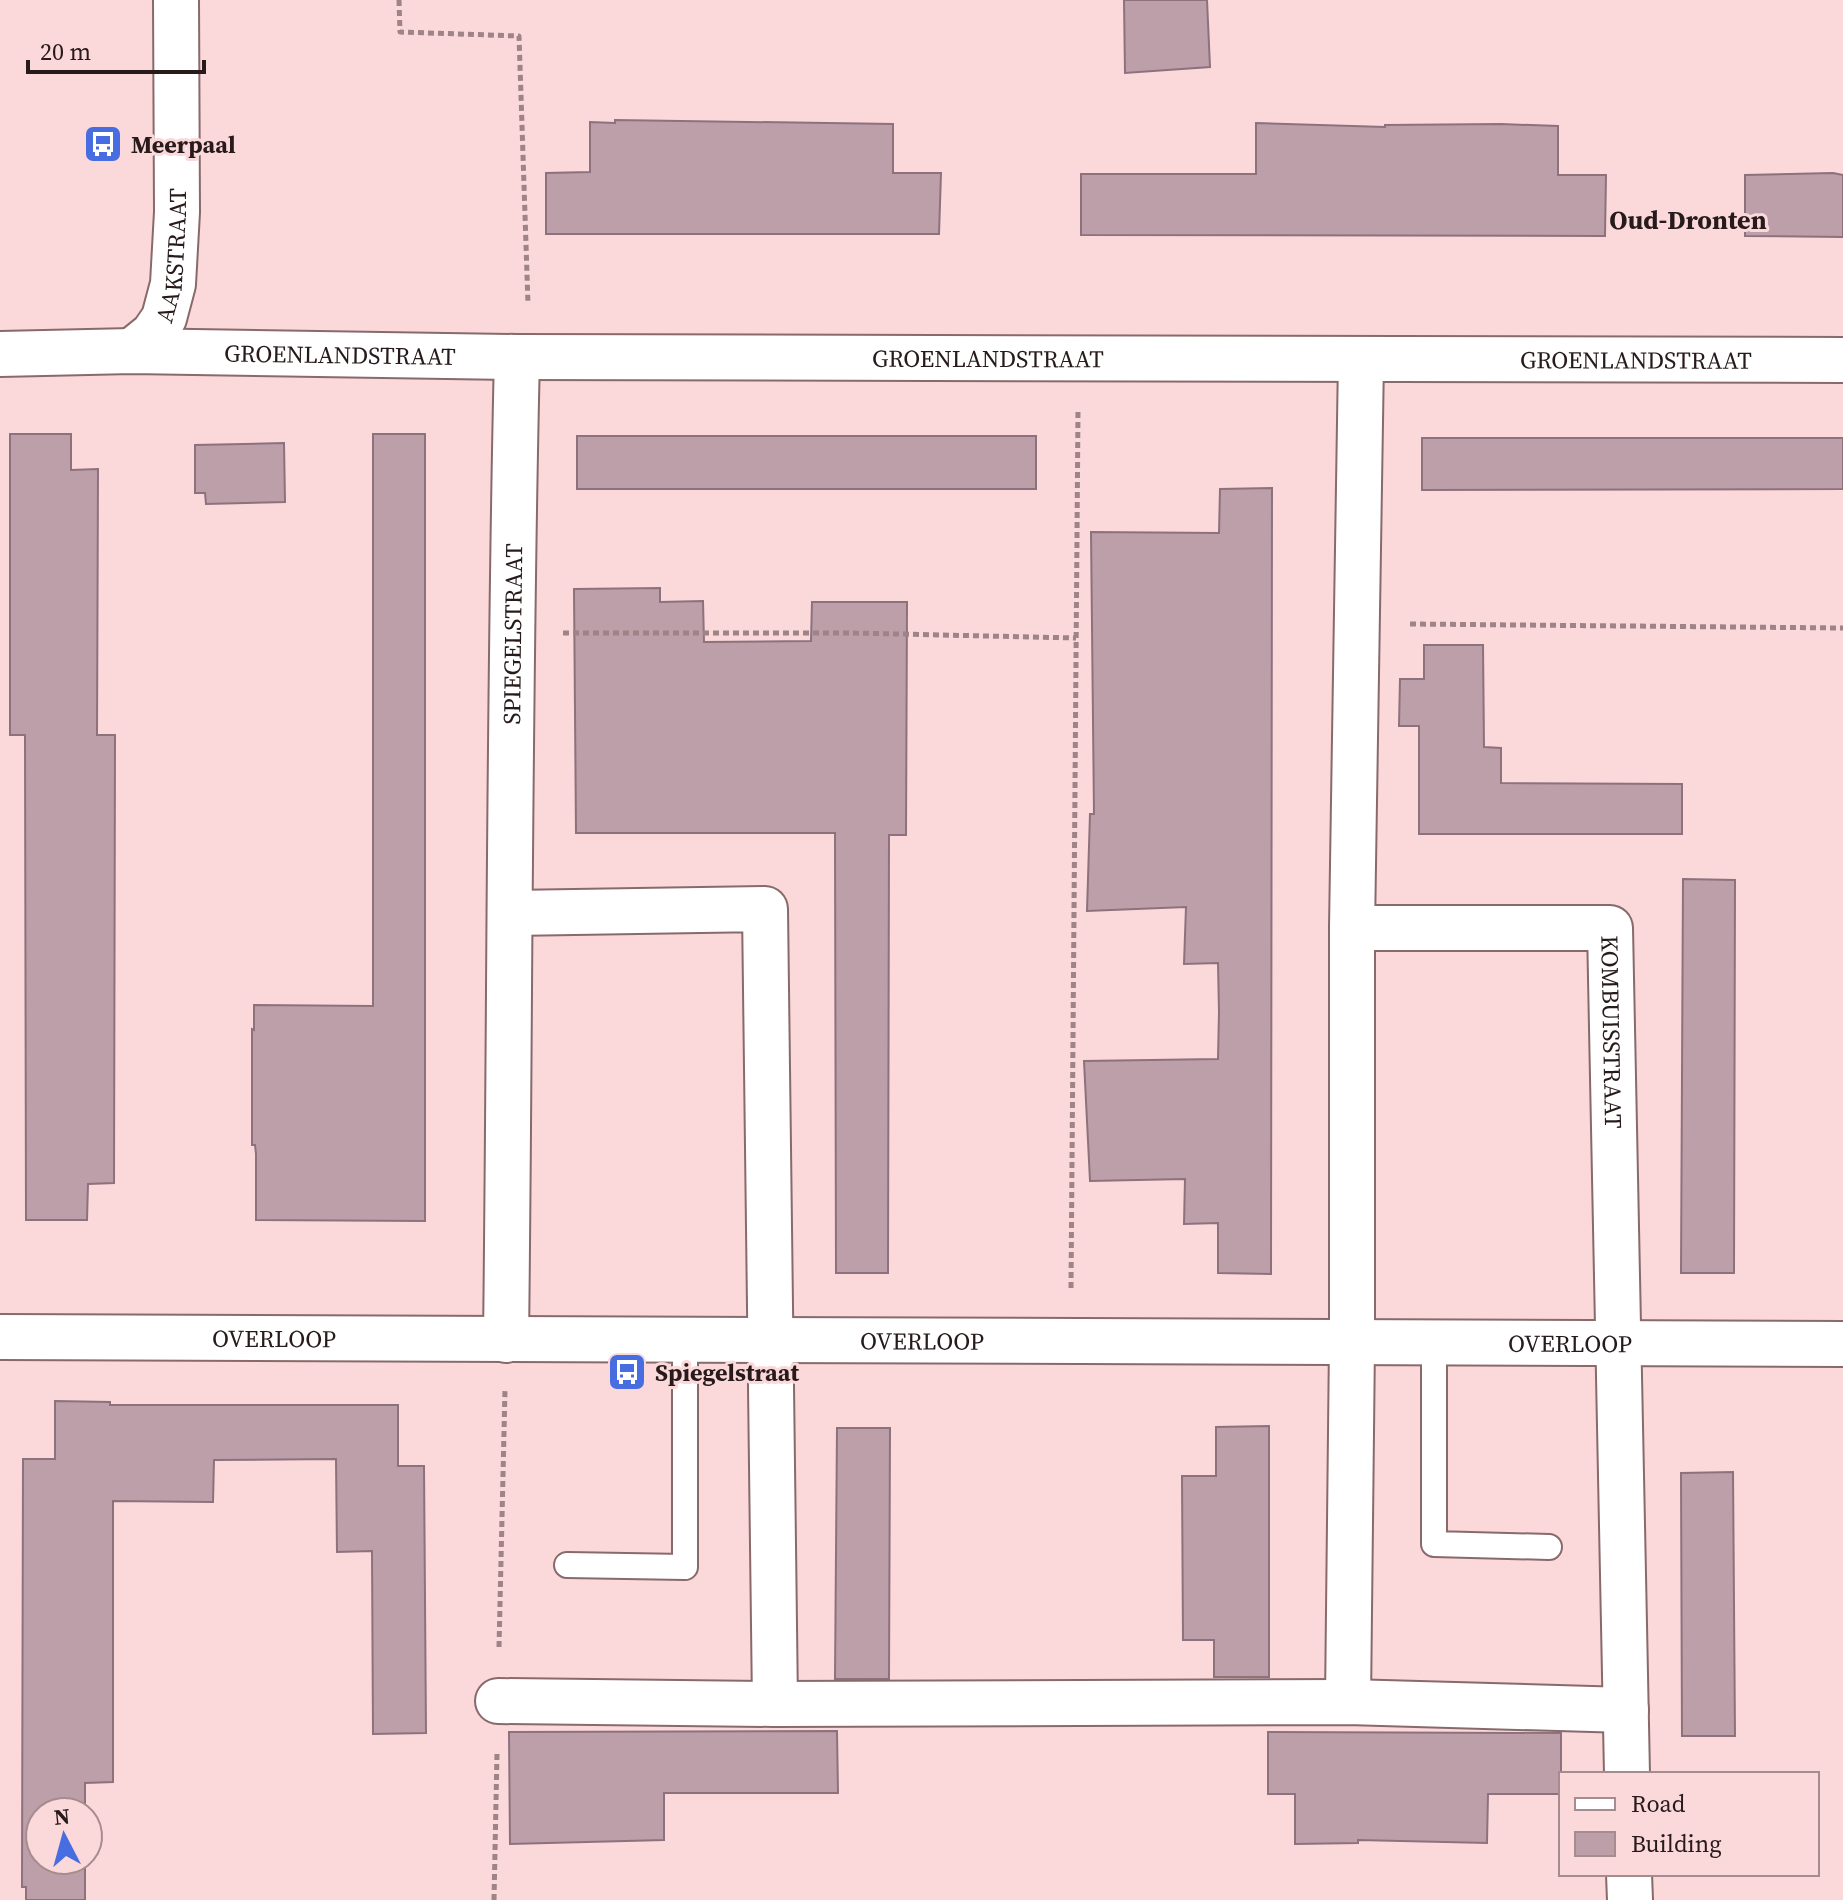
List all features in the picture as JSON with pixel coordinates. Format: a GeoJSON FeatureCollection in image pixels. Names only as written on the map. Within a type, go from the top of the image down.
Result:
{"type":"FeatureCollection","features":[{"type":"Feature","properties":{"kind":"street","name":"AAKSTRAAT"},"geometry":{"type":"LineString","coordinates":[[132,351],[153,334],[164,318],[173,284],[177,212],[176,0]]}},
{"type":"Feature","properties":{"kind":"street","name":"GROENLANDSTRAAT"},"geometry":{"type":"LineString","coordinates":[[0,354],[132,351],[524,357],[1843,360]]}},
{"type":"Feature","properties":{"kind":"street","name":"SPIEGELSTRAAT"},"geometry":{"type":"LineString","coordinates":[[506,1340],[511,913],[510,633],[524,357]]}},
{"type":"Feature","properties":{"kind":"street"},"geometry":{"type":"LineString","coordinates":[[1348,1702],[1352,928],[1361,359]]}},
{"type":"Feature","properties":{"kind":"street"},"geometry":{"type":"LineString","coordinates":[[511,913],[765,909],[775,1704]]}},
{"type":"Feature","properties":{"kind":"street","name":"KOMBUISSTRAAT"},"geometry":{"type":"LineString","coordinates":[[1352,928],[1610,928],[1617,1345]]}},
{"type":"Feature","properties":{"kind":"street","name":"OVERLOOP"},"geometry":{"type":"LineString","coordinates":[[0,1337],[1843,1344]]}},
{"type":"Feature","properties":{"kind":"street"},"geometry":{"type":"LineString","coordinates":[[1617,1345],[1627,1772]]}},
{"type":"Feature","properties":{"kind":"street"},"geometry":{"type":"LineString","coordinates":[[498,1701],[775,1704],[1348,1702],[1626,1710]]}},
{"type":"Feature","properties":{"kind":"street"},"geometry":{"type":"LineString","coordinates":[[1629,1876],[1630,1900]]}},
{"type":"Feature","properties":{"kind":"lane"},"geometry":{"type":"LineString","coordinates":[[567,1565],[685,1567],[685,1340]]}},
{"type":"Feature","properties":{"kind":"lane"},"geometry":{"type":"LineString","coordinates":[[1434,1344],[1434,1544],[1549,1547]]}},
{"type":"Feature","properties":{"kind":"path"},"geometry":{"type":"LineString","coordinates":[[399,0],[400,32],[519,36],[524,357]]}},
{"type":"Feature","properties":{"kind":"path"},"geometry":{"type":"LineString","coordinates":[[1070,1341],[1078,358]]}},
{"type":"Feature","properties":{"kind":"path"},"geometry":{"type":"LineString","coordinates":[[1357,623],[1843,628]]}},
{"type":"Feature","properties":{"kind":"path"},"geometry":{"type":"LineString","coordinates":[[510,633],[853,633],[1076,638]]}},
{"type":"Feature","properties":{"kind":"path"},"geometry":{"type":"LineString","coordinates":[[494,1900],[506,1340]]}},
{"type":"Feature","properties":{"kind":"building"},"geometry":{"type":"Polygon","coordinates":[[[1124,0],[1207,0],[1210,67],[1125,73],[1124,0]]]}},
{"type":"Feature","properties":{"kind":"building"},"geometry":{"type":"Polygon","coordinates":[[[615,120],[893,124],[893,173],[941,173],[939,234],[546,234],[546,173],[590,172],[590,122],[615,123],[615,120]]]}},
{"type":"Feature","properties":{"kind":"building"},"geometry":{"type":"Polygon","coordinates":[[[1256,123],[1385,127],[1558,126],[1558,175],[1606,175],[1605,236],[1081,235],[1081,174],[1256,174],[1256,123]]]}},
{"type":"Feature","properties":{"kind":"building"},"geometry":{"type":"Polygon","coordinates":[[[1745,175],[1843,175],[1843,237],[1745,236],[1745,175]]]}},
{"type":"Feature","properties":{"kind":"building"},"geometry":{"type":"Polygon","coordinates":[[[10,434],[71,434],[71,470],[98,469],[97,735],[115,735],[114,1183],[88,1184],[87,1220],[26,1220],[25,735],[10,735],[10,434]]]}},
{"type":"Feature","properties":{"kind":"building"},"geometry":{"type":"Polygon","coordinates":[[[373,434],[425,434],[425,1221],[256,1220],[256,1154],[255,1145],[252,1145],[254,1005],[373,1006],[373,434]]]}},
{"type":"Feature","properties":{"kind":"building"},"geometry":{"type":"Polygon","coordinates":[[[577,436],[1036,436],[1036,489],[577,489],[577,436]]]}},
{"type":"Feature","properties":{"kind":"building"},"geometry":{"type":"Polygon","coordinates":[[[1422,438],[1843,438],[1843,489],[1422,490],[1422,438]]]}},
{"type":"Feature","properties":{"kind":"building"},"geometry":{"type":"Polygon","coordinates":[[[284,443],[285,502],[206,504],[205,493],[195,493],[195,445],[284,443]]]}},
{"type":"Feature","properties":{"kind":"building"},"geometry":{"type":"Polygon","coordinates":[[[1272,488],[1271,1274],[1218,1273],[1218,1223],[1184,1224],[1185,1179],[1090,1181],[1084,1061],[1218,1059],[1219,1012],[1218,963],[1184,964],[1186,907],[1087,911],[1090,814],[1094,814],[1091,532],[1219,533],[1220,489],[1272,488]]]}},
{"type":"Feature","properties":{"kind":"building"},"geometry":{"type":"Polygon","coordinates":[[[660,588],[660,602],[703,601],[704,642],[811,641],[812,602],[907,602],[906,835],[889,835],[888,1273],[836,1273],[835,833],[576,833],[574,589],[660,588]]]}},
{"type":"Feature","properties":{"kind":"building"},"geometry":{"type":"Polygon","coordinates":[[[1424,645],[1483,645],[1484,747],[1501,748],[1501,783],[1682,784],[1682,834],[1419,834],[1419,726],[1399,726],[1400,679],[1424,679],[1424,645]]]}},
{"type":"Feature","properties":{"kind":"building"},"geometry":{"type":"Polygon","coordinates":[[[1683,879],[1735,880],[1734,1273],[1681,1273],[1683,879]]]}},
{"type":"Feature","properties":{"kind":"building"},"geometry":{"type":"Polygon","coordinates":[[[55,1401],[110,1402],[110,1405],[398,1405],[398,1466],[424,1466],[426,1733],[373,1734],[372,1551],[337,1552],[336,1459],[214,1460],[213,1502],[113,1501],[113,1782],[85,1783],[85,1796],[24,1796],[24,1876],[85,1876],[85,1900],[26,1900],[26,1887],[22,1887],[23,1459],[55,1459],[55,1401]]]}},
{"type":"Feature","properties":{"kind":"building"},"geometry":{"type":"Polygon","coordinates":[[[1269,1426],[1269,1677],[1214,1677],[1214,1640],[1183,1640],[1182,1476],[1216,1476],[1216,1427],[1269,1426]]]}},
{"type":"Feature","properties":{"kind":"building"},"geometry":{"type":"Polygon","coordinates":[[[837,1428],[890,1428],[889,1679],[835,1679],[837,1428]]]}},
{"type":"Feature","properties":{"kind":"building"},"geometry":{"type":"Polygon","coordinates":[[[1733,1472],[1735,1736],[1682,1736],[1681,1473],[1733,1472]]]}},
{"type":"Feature","properties":{"kind":"building"},"geometry":{"type":"Polygon","coordinates":[[[837,1731],[838,1793],[664,1793],[664,1840],[510,1844],[509,1732],[837,1731]]]}},
{"type":"Feature","properties":{"kind":"building"},"geometry":{"type":"Polygon","coordinates":[[[1268,1732],[1561,1733],[1559,1794],[1488,1794],[1487,1843],[1358,1840],[1358,1843],[1295,1844],[1295,1794],[1268,1794],[1268,1732]]]}},
{"type":"Feature","properties":{"kind":"place","name":"Meerpaal"},"geometry":{"type":"Point","coordinates":[103,144]}},
{"type":"Feature","properties":{"kind":"place","name":"Spiegelstraat"},"geometry":{"type":"Point","coordinates":[627,1372]}},
{"type":"Feature","properties":{"kind":"district","name":"Oud-Dronten"},"geometry":{"type":"Point","coordinates":[1688,220]}}]}
